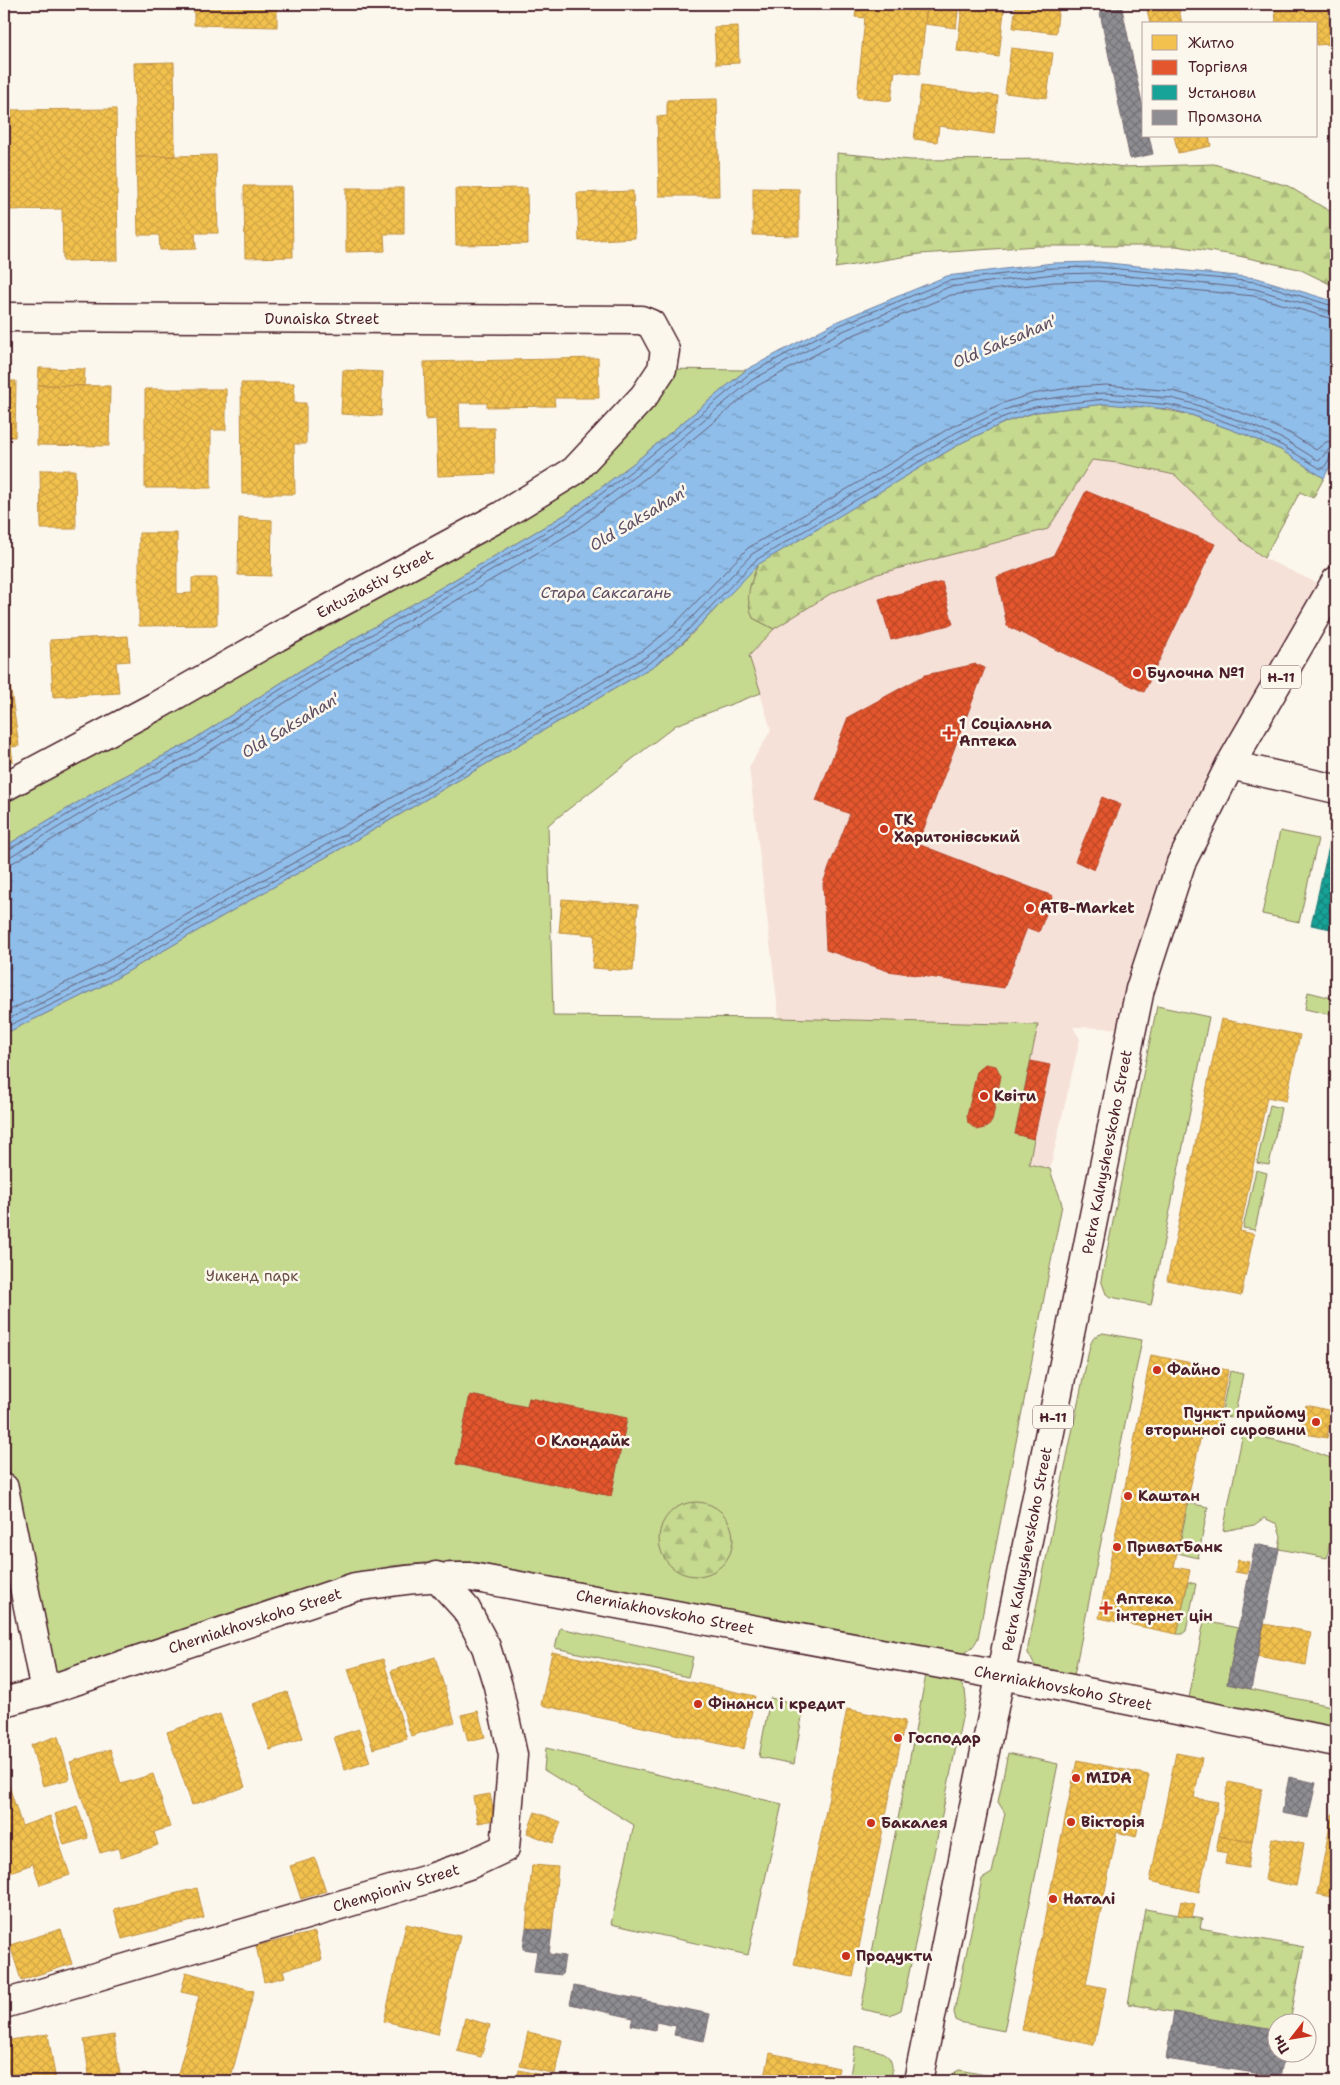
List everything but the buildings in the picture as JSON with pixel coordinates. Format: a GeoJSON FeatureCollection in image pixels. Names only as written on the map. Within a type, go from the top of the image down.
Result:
{"type":"FeatureCollection","features":[{"type":"Feature","properties":{"kind":"street","name":"Dunaiska Street"},"geometry":{"type":"LineString","coordinates":[[4,317],[641,320]]}},
{"type":"Feature","properties":{"kind":"street","name":"Entuziastiv Street"},"geometry":{"type":"LineString","coordinates":[[4,787],[158,705],[277,637],[501,516],[574,470],[644,396],[662,369],[665,350],[651,324],[641,320]]}},
{"type":"Feature","properties":{"kind":"street","name":"Н-11"},"geometry":{"type":"LineString","coordinates":[[1230,765],[1334,586]]}},
{"type":"Feature","properties":{"kind":"street"},"geometry":{"type":"LineString","coordinates":[[1230,765],[1336,789]]}},
{"type":"Feature","properties":{"kind":"street","name":"Petra Kalnyshevskoho Street"},"geometry":{"type":"LineString","coordinates":[[918,2081],[1140,989],[1181,863],[1230,765]]}},
{"type":"Feature","properties":{"kind":"street"},"geometry":{"type":"LineString","coordinates":[[4,1488],[45,1691]]}},
{"type":"Feature","properties":{"kind":"street","name":"Cherniakhovskoho Street"},"geometry":{"type":"LineString","coordinates":[[4,1702],[45,1691],[355,1587],[408,1578],[436,1576],[486,1579],[1001,1675],[1336,1742]]}},
{"type":"Feature","properties":{"kind":"street","name":"Chempioniv Street"},"geometry":{"type":"LineString","coordinates":[[4,2004],[428,1879],[471,1864],[505,1848],[513,1755],[498,1686],[486,1646],[466,1610],[436,1576]]}},
{"type":"Feature","properties":{"kind":"shaded area"},"geometry":{"type":"Polygon","coordinates":[[[1092,460],[1118,463],[1175,475],[1242,541],[1264,558],[1332,590],[1230,765],[1132,1029],[1073,1027],[1080,1039],[1050,1169],[1029,1164],[1015,1134],[1038,1025],[779,1018],[749,767],[771,730],[749,656],[774,629],[830,594],[874,575],[1048,529],[1092,460]]]}},
{"type":"Feature","properties":{"kind":"green space"},"geometry":{"type":"Polygon","coordinates":[[[837,153],[911,160],[1068,159],[1124,167],[1214,164],[1288,186],[1336,215],[1336,287],[1299,269],[1234,255],[1176,246],[1037,246],[920,254],[835,268],[838,258],[837,153]]]}},
{"type":"Feature","properties":{"kind":"green space"},"geometry":{"type":"Polygon","coordinates":[[[662,369],[746,370],[635,462],[566,514],[301,670],[188,743],[100,789],[4,847],[4,787],[574,471],[662,369]]]}},
{"type":"Feature","properties":{"kind":"green space"},"geometry":{"type":"Polygon","coordinates":[[[1105,404],[1147,406],[1191,415],[1281,450],[1324,478],[1313,498],[1300,492],[1264,558],[1242,541],[1175,475],[1118,463],[1092,460],[1048,529],[874,575],[830,594],[774,629],[753,618],[750,610],[749,591],[758,564],[963,442],[1008,421],[1037,412],[1105,404]]]}},
{"type":"Feature","properties":{"kind":"green space","name":"Уикенд парк"},"geometry":{"type":"Polygon","coordinates":[[[758,564],[750,586],[753,618],[774,629],[749,656],[761,693],[676,725],[548,825],[553,1016],[779,1018],[1038,1025],[1015,1134],[1034,1139],[1029,1164],[1050,1169],[1062,1205],[978,1638],[975,1643],[970,1650],[962,1654],[473,1562],[435,1562],[391,1566],[348,1578],[50,1679],[4,1445],[4,1034],[108,983],[370,832],[655,665],[684,642],[758,564]],[[470,1395],[456,1464],[611,1496],[627,1419],[529,1398],[527,1407],[470,1395]]]}},
{"type":"Feature","properties":{"kind":"green space"},"geometry":{"type":"Polygon","coordinates":[[[1280,831],[1318,839],[1299,922],[1262,914],[1280,831]]]}},
{"type":"Feature","properties":{"kind":"green space"},"geometry":{"type":"Polygon","coordinates":[[[1308,992],[1336,999],[1336,1016],[1305,1009],[1308,992]]]}},
{"type":"Feature","properties":{"kind":"green space"},"geometry":{"type":"Polygon","coordinates":[[[1157,1006],[1209,1017],[1151,1305],[1111,1297],[1106,1294],[1101,1280],[1157,1006]]]}},
{"type":"Feature","properties":{"kind":"green space"},"geometry":{"type":"Polygon","coordinates":[[[1270,1105],[1281,1108],[1269,1165],[1257,1163],[1270,1105]]]}},
{"type":"Feature","properties":{"kind":"green space"},"geometry":{"type":"Polygon","coordinates":[[[1256,1170],[1267,1173],[1255,1230],[1243,1228],[1256,1170]]]}},
{"type":"Feature","properties":{"kind":"green space"},"geometry":{"type":"Polygon","coordinates":[[[1103,1333],[1142,1340],[1074,1675],[1035,1666],[1028,1653],[1028,1647],[1090,1345],[1094,1337],[1103,1333]]]}},
{"type":"Feature","properties":{"kind":"green space"},"geometry":{"type":"Polygon","coordinates":[[[1230,1371],[1243,1374],[1234,1418],[1221,1415],[1230,1371]]]}},
{"type":"Feature","properties":{"kind":"green space"},"geometry":{"type":"Polygon","coordinates":[[[1243,1433],[1293,1444],[1336,1460],[1336,1510],[1327,1558],[1279,1549],[1281,1536],[1277,1524],[1264,1518],[1254,1525],[1223,1531],[1243,1433]]]}},
{"type":"Feature","properties":{"kind":"green space"},"geometry":{"type":"Polygon","coordinates":[[[696,1502],[717,1508],[727,1518],[733,1539],[727,1560],[717,1570],[696,1576],[675,1570],[665,1560],[659,1539],[665,1518],[675,1508],[696,1502]]]}},
{"type":"Feature","properties":{"kind":"green space"},"geometry":{"type":"Polygon","coordinates":[[[1188,1503],[1208,1507],[1198,1558],[1178,1553],[1188,1503]]]}},
{"type":"Feature","properties":{"kind":"green space"},"geometry":{"type":"Polygon","coordinates":[[[1188,1582],[1196,1584],[1186,1631],[1182,1634],[1177,1634],[1188,1582]]]}},
{"type":"Feature","properties":{"kind":"green space"},"geometry":{"type":"Polygon","coordinates":[[[1204,1621],[1238,1628],[1227,1684],[1336,1707],[1336,1728],[1189,1698],[1204,1621]]]}},
{"type":"Feature","properties":{"kind":"green space"},"geometry":{"type":"Polygon","coordinates":[[[560,1628],[693,1657],[688,1677],[555,1648],[560,1628]]]}},
{"type":"Feature","properties":{"kind":"green space"},"geometry":{"type":"Polygon","coordinates":[[[926,1675],[959,1681],[965,1690],[966,1699],[903,2002],[901,2010],[890,2015],[861,2009],[926,1675]]]}},
{"type":"Feature","properties":{"kind":"green space"},"geometry":{"type":"Polygon","coordinates":[[[770,1698],[804,1705],[794,1764],[759,1757],[770,1698]]]}},
{"type":"Feature","properties":{"kind":"green space"},"geometry":{"type":"Polygon","coordinates":[[[546,1748],[782,1804],[748,1955],[611,1924],[634,1825],[544,1770],[546,1748]]]}},
{"type":"Feature","properties":{"kind":"green space"},"geometry":{"type":"Polygon","coordinates":[[[1008,1753],[1058,1764],[1004,2031],[959,2022],[956,2020],[954,2012],[982,1879],[992,1873],[1005,1813],[998,1802],[1008,1753]]]}},
{"type":"Feature","properties":{"kind":"green space"},"geometry":{"type":"Polygon","coordinates":[[[1145,1909],[1202,1919],[1200,1928],[1304,1947],[1292,2012],[1268,2012],[1268,2029],[1128,2004],[1145,1909]]]}},
{"type":"Feature","properties":{"kind":"green space"},"geometry":{"type":"Polygon","coordinates":[[[855,2046],[885,2054],[891,2063],[891,2081],[849,2081],[855,2046]]]}},
{"type":"Feature","properties":{"kind":"green space"},"geometry":{"type":"Polygon","coordinates":[[[959,2070],[997,2077],[996,2081],[946,2081],[950,2075],[959,2070]]]}},
{"type":"Feature","properties":{"kind":"water","name":"Стара Саксагань"},"geometry":{"type":"Polygon","coordinates":[[[1098,262],[1257,278],[1336,302],[1336,455],[1324,478],[1281,450],[1246,435],[1169,409],[1105,404],[1036,412],[1008,421],[963,442],[759,564],[683,642],[655,665],[108,983],[4,1034],[4,847],[100,789],[188,743],[301,670],[566,514],[635,462],[746,370],[838,321],[947,276],[1053,263],[1098,262]]]}},
{"type":"Feature","properties":{"kind":"place","name":"Булочна №1"},"geometry":{"type":"Point","coordinates":[1137,673]}},
{"type":"Feature","properties":{"kind":"place","name":"1 Соціальна Аптека"},"geometry":{"type":"Point","coordinates":[949,733]}},
{"type":"Feature","properties":{"kind":"place","name":"ТК Харитонівський"},"geometry":{"type":"Point","coordinates":[884,829]}},
{"type":"Feature","properties":{"kind":"place","name":"ATB-Market"},"geometry":{"type":"Point","coordinates":[1030,908]}},
{"type":"Feature","properties":{"kind":"place","name":"Квіти"},"geometry":{"type":"Point","coordinates":[984,1096]}},
{"type":"Feature","properties":{"kind":"place","name":"Файно"},"geometry":{"type":"Point","coordinates":[1157,1370]}},
{"type":"Feature","properties":{"kind":"place","name":"Пункт прийому вторинної сировини"},"geometry":{"type":"Point","coordinates":[1316,1422]}},
{"type":"Feature","properties":{"kind":"place","name":"Клондайк"},"geometry":{"type":"Point","coordinates":[541,1441]}},
{"type":"Feature","properties":{"kind":"place","name":"Каштан"},"geometry":{"type":"Point","coordinates":[1128,1496]}},
{"type":"Feature","properties":{"kind":"place","name":"ПриватБанк"},"geometry":{"type":"Point","coordinates":[1117,1547]}},
{"type":"Feature","properties":{"kind":"place","name":"Аптека інтернет цін"},"geometry":{"type":"Point","coordinates":[1106,1608]}},
{"type":"Feature","properties":{"kind":"place","name":"Фінанси і кредит"},"geometry":{"type":"Point","coordinates":[698,1704]}},
{"type":"Feature","properties":{"kind":"place","name":"Господар"},"geometry":{"type":"Point","coordinates":[898,1738]}},
{"type":"Feature","properties":{"kind":"place","name":"MIDA"},"geometry":{"type":"Point","coordinates":[1076,1778]}},
{"type":"Feature","properties":{"kind":"place","name":"Вікторія"},"geometry":{"type":"Point","coordinates":[1071,1822]}},
{"type":"Feature","properties":{"kind":"place","name":"Бакалея"},"geometry":{"type":"Point","coordinates":[871,1823]}},
{"type":"Feature","properties":{"kind":"place","name":"Наталі"},"geometry":{"type":"Point","coordinates":[1053,1899]}},
{"type":"Feature","properties":{"kind":"place","name":"Продукти"},"geometry":{"type":"Point","coordinates":[846,1956]}},
{"type":"Feature","properties":{"kind":"water label","name":"Old Saksahan'"},"geometry":{"type":"Point","coordinates":[1004,341]}},
{"type":"Feature","properties":{"kind":"water label","name":"Old Saksahan'"},"geometry":{"type":"Point","coordinates":[638,518]}},
{"type":"Feature","properties":{"kind":"water label","name":"Old Saksahan'"},"geometry":{"type":"Point","coordinates":[290,725]}}]}
